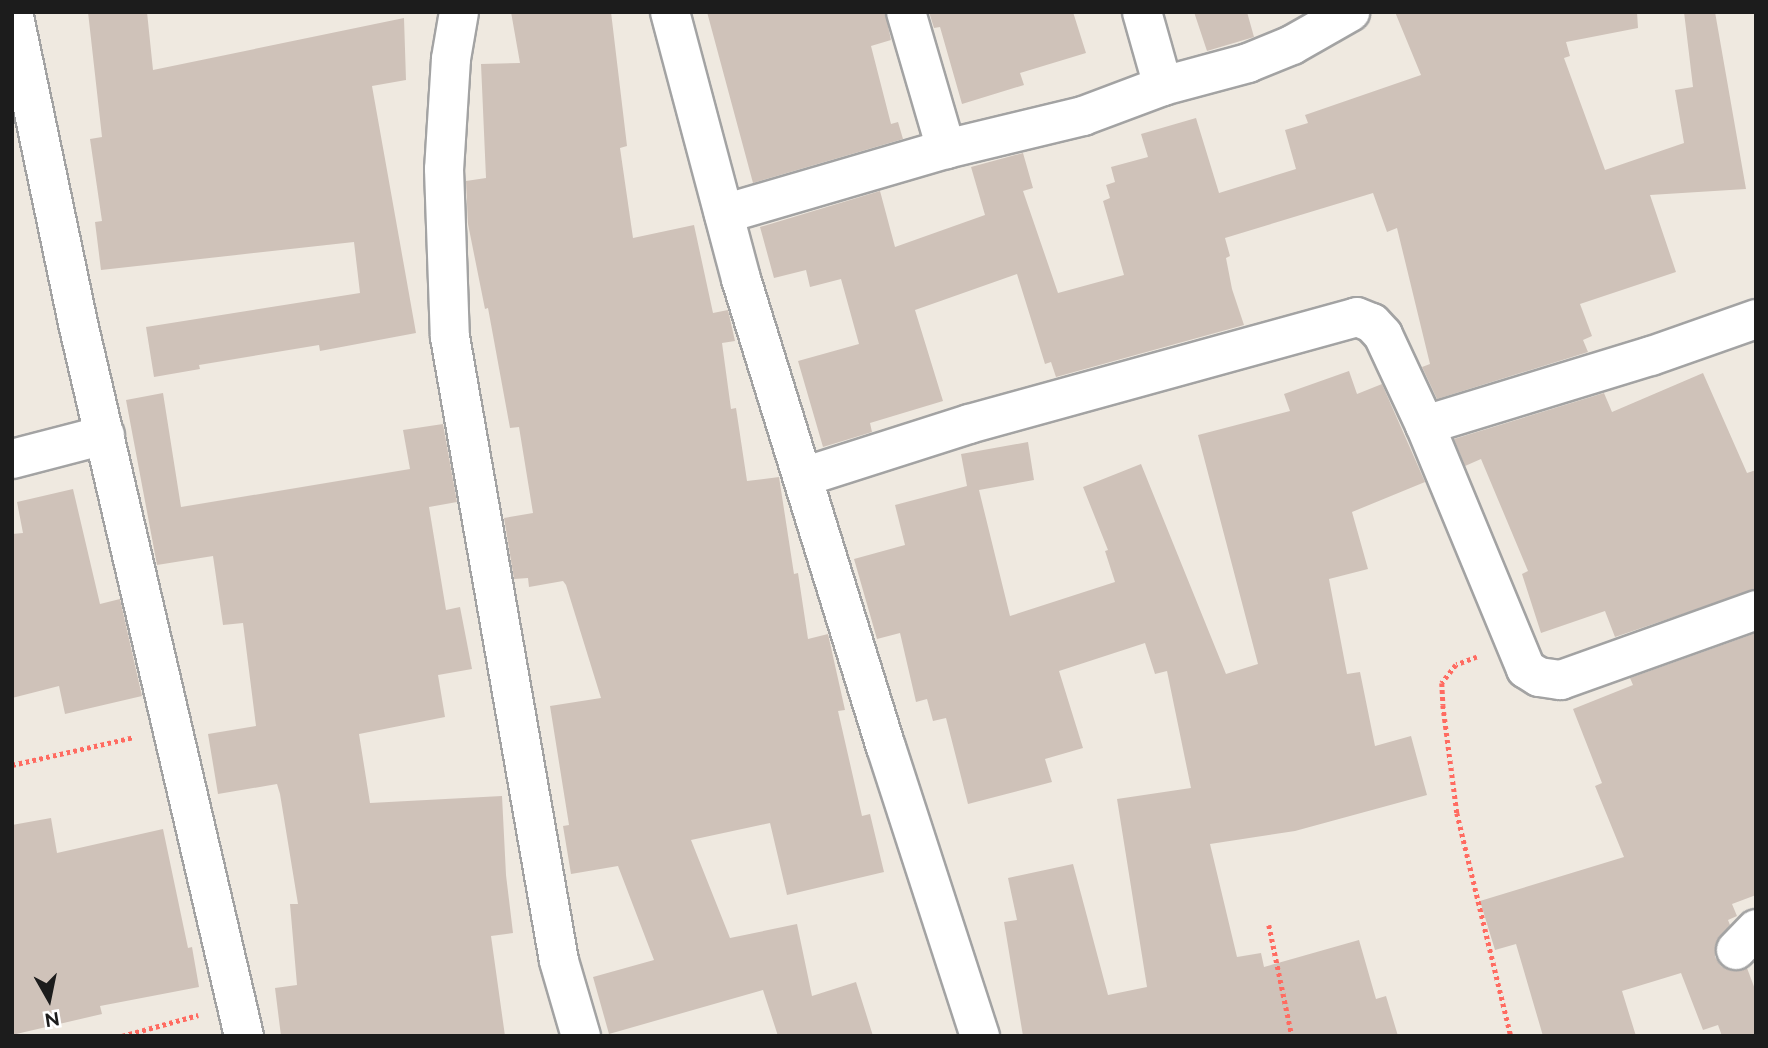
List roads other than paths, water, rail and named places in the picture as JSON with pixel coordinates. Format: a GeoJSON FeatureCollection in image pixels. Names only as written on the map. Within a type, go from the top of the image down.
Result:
{"type":"FeatureCollection","features":[{"type":"Feature","properties":{"kind":"street"},"geometry":{"type":"LineString","coordinates":[[13,12],[77,319],[240,1020]]}},
{"type":"Feature","properties":{"kind":"street"},"geometry":{"type":"LineString","coordinates":[[458,12],[451,60],[444,169],[450,337],[559,961],[580,1036]]}},
{"type":"Feature","properties":{"kind":"street"},"geometry":{"type":"LineString","coordinates":[[670,12],[724,214],[803,477],[980,1036]]}},
{"type":"Feature","properties":{"kind":"street"},"geometry":{"type":"LineString","coordinates":[[905,12],[946,149]]}},
{"type":"Feature","properties":{"kind":"street"},"geometry":{"type":"LineString","coordinates":[[1142,12],[1163,86]]}},
{"type":"Feature","properties":{"kind":"street"},"geometry":{"type":"LineString","coordinates":[[724,214],[946,149],[1083,116],[1163,86],[1248,63],[1292,45],[1350,12]]}},
{"type":"Feature","properties":{"kind":"street"},"geometry":{"type":"LineString","coordinates":[[803,477],[969,424],[1357,317],[1372,323],[1383,335],[1425,425],[1526,669],[1539,677],[1561,680],[1756,610]]}},
{"type":"Feature","properties":{"kind":"street"},"geometry":{"type":"LineString","coordinates":[[1425,425],[1651,356],[1756,319]]}},
{"type":"Feature","properties":{"kind":"street"},"geometry":{"type":"LineString","coordinates":[[12,459],[105,435]]}}]}
